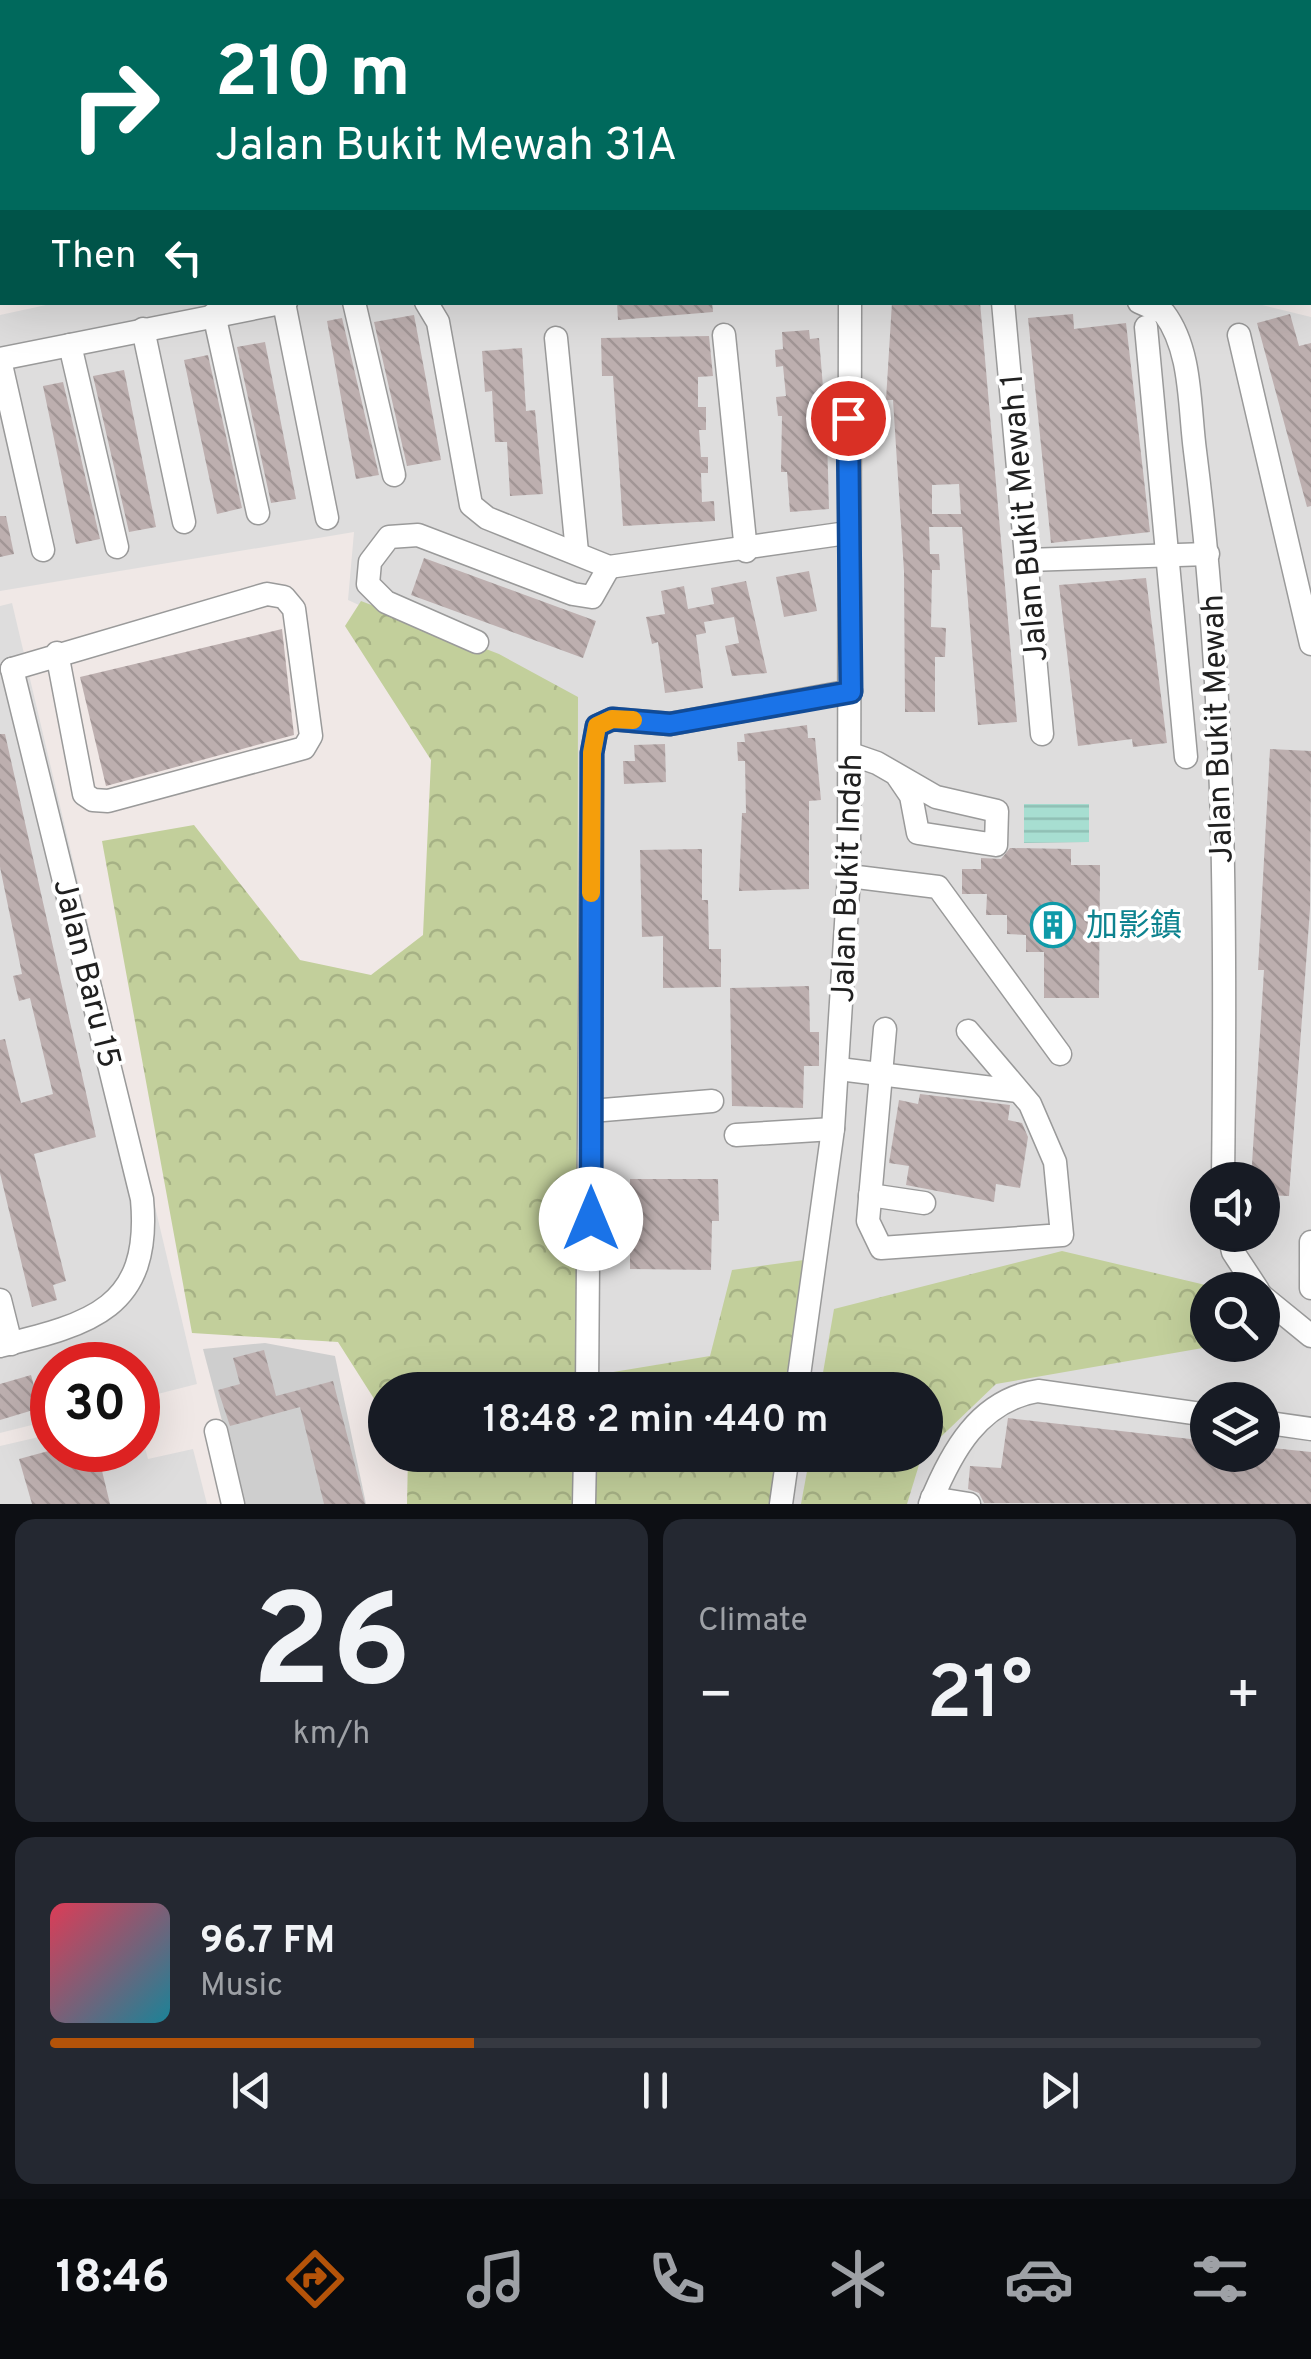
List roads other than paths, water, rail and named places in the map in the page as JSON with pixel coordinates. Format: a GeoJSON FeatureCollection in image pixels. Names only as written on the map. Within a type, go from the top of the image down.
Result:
{"type":"FeatureCollection","features":[{"type":"Feature","properties":{"kind":"street"},"geometry":{"type":"LineString","coordinates":[[43,550],[0,360],[272,305]]}},
{"type":"Feature","properties":{"kind":"street"},"geometry":{"type":"LineString","coordinates":[[285,305],[326,518]]}},
{"type":"Feature","properties":{"kind":"street"},"geometry":{"type":"LineString","coordinates":[[355,305],[394,476]]}},
{"type":"Feature","properties":{"kind":"street"},"geometry":{"type":"LineString","coordinates":[[428,305],[438,322],[471,505],[487,518],[609,567],[746,551],[847,533]]}},
{"type":"Feature","properties":{"kind":"street","name":"Jalan Bukit Indah"},"geometry":{"type":"LineString","coordinates":[[799,1372],[839,1069],[851,754],[847,533],[850,305]]}},
{"type":"Feature","properties":{"kind":"street","name":"Jalan Bukit Mewah 1"},"geometry":{"type":"LineString","coordinates":[[1003,305],[1042,734]]}},
{"type":"Feature","properties":{"kind":"street"},"geometry":{"type":"LineString","coordinates":[[214,314],[258,513]]}},
{"type":"Feature","properties":{"kind":"street"},"geometry":{"type":"LineString","coordinates":[[1159,314],[1168,556],[1186,757]]}},
{"type":"Feature","properties":{"kind":"street","name":"Jalan Bukit Mewah"},"geometry":{"type":"LineString","coordinates":[[1159,314],[1182,346],[1208,554],[1221,768],[1223,1162]]}},
{"type":"Feature","properties":{"kind":"street"},"geometry":{"type":"LineString","coordinates":[[143,329],[184,522]]}},
{"type":"Feature","properties":{"kind":"street"},"geometry":{"type":"LineString","coordinates":[[724,335],[746,551]]}},
{"type":"Feature","properties":{"kind":"street"},"geometry":{"type":"LineString","coordinates":[[1239,335],[1311,644]]}},
{"type":"Feature","properties":{"kind":"street"},"geometry":{"type":"LineString","coordinates":[[556,338],[577,552]]}},
{"type":"Feature","properties":{"kind":"street"},"geometry":{"type":"LineString","coordinates":[[70,345],[117,547]]}},
{"type":"Feature","properties":{"kind":"street"},"geometry":{"type":"LineString","coordinates":[[478,642],[386,602],[368,584],[370,562],[389,537],[418,535],[572,594],[592,597],[609,567]]}},
{"type":"Feature","properties":{"kind":"street"},"geometry":{"type":"LineString","coordinates":[[1028,560],[1208,554]]}},
{"type":"Feature","properties":{"kind":"street"},"geometry":{"type":"LineString","coordinates":[[6,667],[267,594],[284,597],[294,610],[311,736],[304,748],[108,801],[93,800],[84,794],[57,653]]}},
{"type":"Feature","properties":{"kind":"street","name":"Jalan Baru 15"},"geometry":{"type":"LineString","coordinates":[[6,667],[142,1200],[146,1237],[133,1278],[111,1308],[78,1326],[6,1345]]}},
{"type":"Feature","properties":{"kind":"street"},"geometry":{"type":"LineString","coordinates":[[587,1372],[592,753],[597,726],[612,719],[670,724],[851,692]]}},
{"type":"Feature","properties":{"kind":"street"},"geometry":{"type":"LineString","coordinates":[[851,754],[896,774],[936,797],[997,811],[996,845],[918,833],[911,796],[896,774]]}},
{"type":"Feature","properties":{"kind":"street"},"geometry":{"type":"LineString","coordinates":[[848,876],[938,887],[1060,1054]]}},
{"type":"Feature","properties":{"kind":"street"},"geometry":{"type":"LineString","coordinates":[[885,1028],[868,1221],[881,1248],[1062,1236],[1055,1162],[1030,1104],[968,1031]]}},
{"type":"Feature","properties":{"kind":"street"},"geometry":{"type":"LineString","coordinates":[[839,1069],[1018,1090]]}},
{"type":"Feature","properties":{"kind":"street"},"geometry":{"type":"LineString","coordinates":[[591,1111],[712,1101]]}},
{"type":"Feature","properties":{"kind":"street"},"geometry":{"type":"LineString","coordinates":[[736,1134],[833,1129]]}},
{"type":"Feature","properties":{"kind":"street"},"geometry":{"type":"LineString","coordinates":[[870,1196],[924,1203]]}},
{"type":"Feature","properties":{"kind":"street"},"geometry":{"type":"LineString","coordinates":[[1310,1286],[1311,1242]]}},
{"type":"Feature","properties":{"kind":"street"},"geometry":{"type":"LineString","coordinates":[[0,1300],[6,1345]]}},
{"type":"Feature","properties":{"kind":"street"},"geometry":{"type":"LineString","coordinates":[[1280,1311],[1311,1336]]}},
{"type":"Feature","properties":{"kind":"street"},"geometry":{"type":"LineString","coordinates":[[969,1504],[931,1501],[979,1416],[1010,1396],[1038,1392],[1190,1413]]}},
{"type":"Feature","properties":{"kind":"street"},"geometry":{"type":"LineString","coordinates":[[1280,1425],[1311,1429]]}},
{"type":"Feature","properties":{"kind":"street"},"geometry":{"type":"LineString","coordinates":[[216,1431],[233,1504]]}},
{"type":"Feature","properties":{"kind":"street"},"geometry":{"type":"LineString","coordinates":[[584,1504],[585,1472]]}},
{"type":"Feature","properties":{"kind":"street"},"geometry":{"type":"LineString","coordinates":[[780,1504],[785,1472]]}},
{"type":"Feature","properties":{"kind":"place","name":"加影鎮"},"geometry":{"type":"Point","coordinates":[1053,925]}}]}
